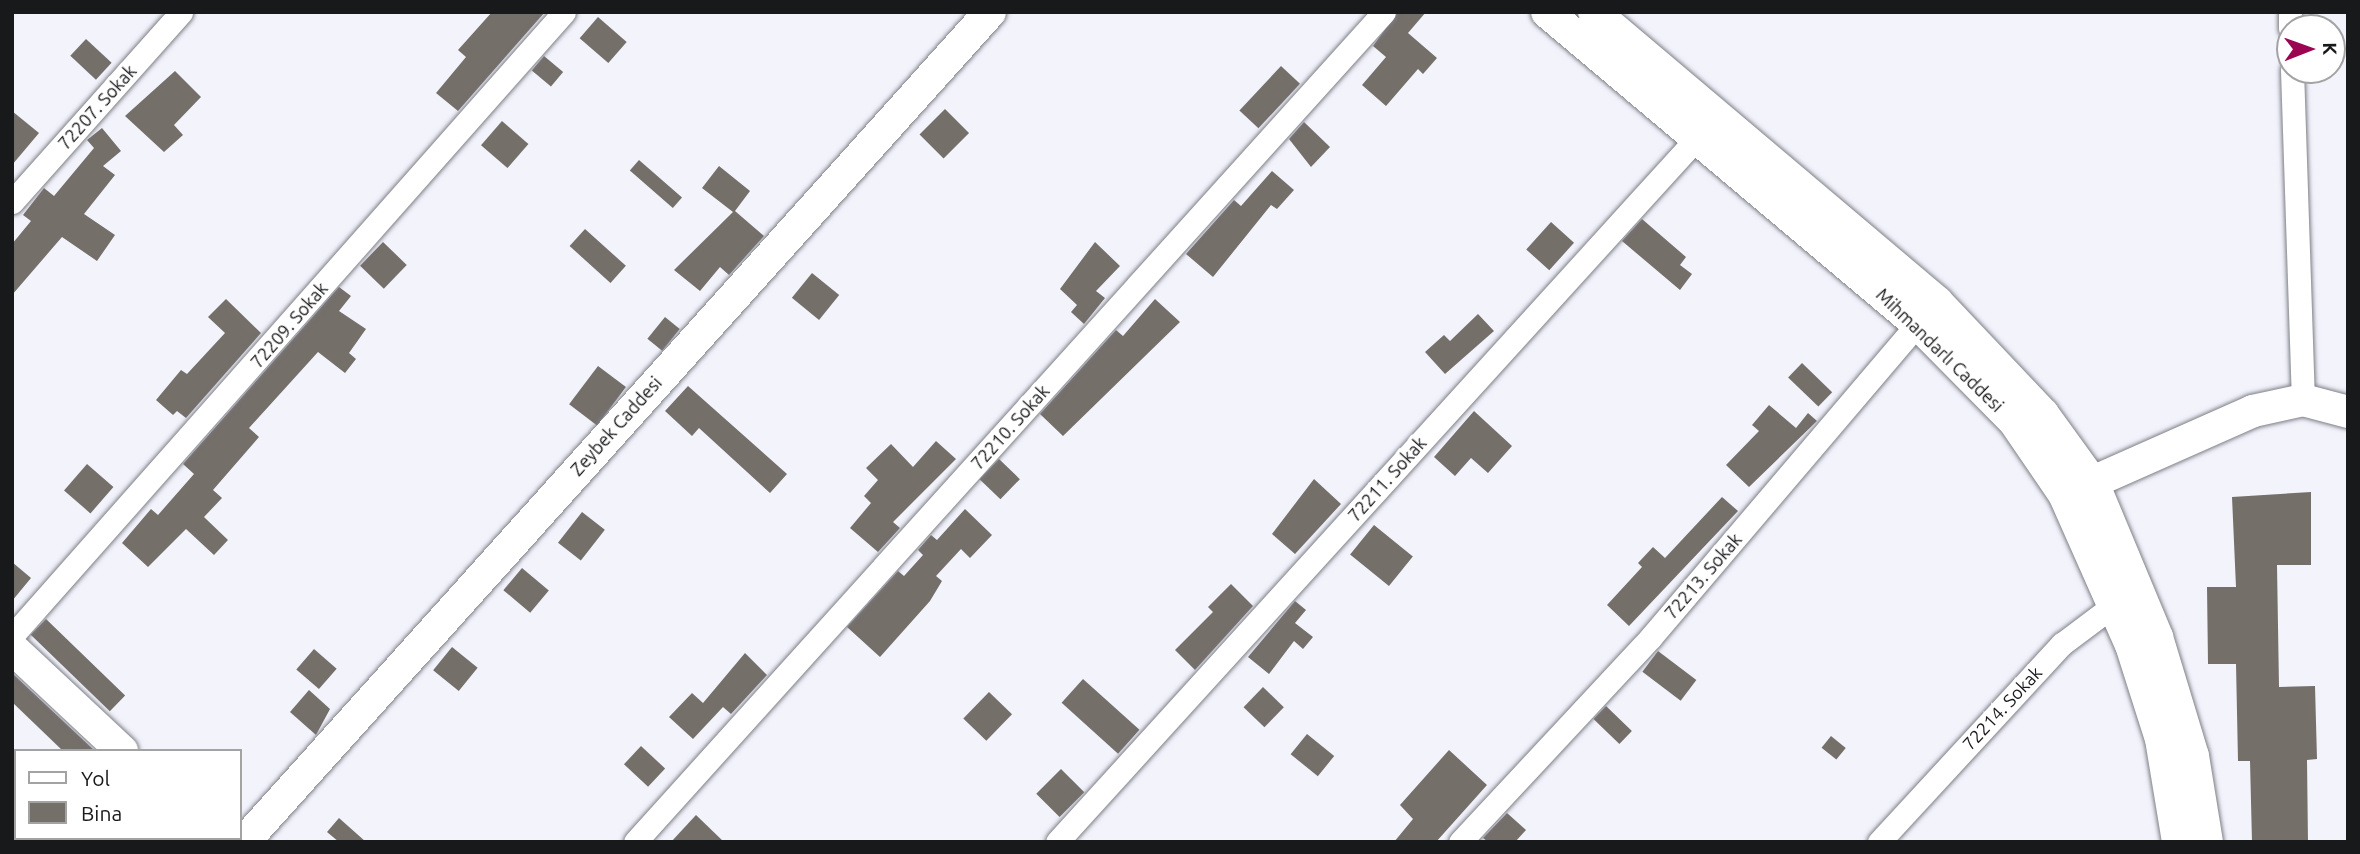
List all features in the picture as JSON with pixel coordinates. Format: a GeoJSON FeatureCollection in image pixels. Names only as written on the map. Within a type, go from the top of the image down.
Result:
{"type":"FeatureCollection","features":[{"type":"Feature","properties":{"kind":"street","name":"72207. Sokak"},"geometry":{"type":"LineString","coordinates":[[12,202],[181,12]]}},
{"type":"Feature","properties":{"kind":"street","name":"72209. Sokak"},"geometry":{"type":"LineString","coordinates":[[12,636],[564,12]]}},
{"type":"Feature","properties":{"kind":"street","name":"Zeybek Caddesi"},"geometry":{"type":"LineString","coordinates":[[244,842],[990,12]]}},
{"type":"Feature","properties":{"kind":"street","name":"72210. Sokak"},"geometry":{"type":"LineString","coordinates":[[635,842],[1384,12]]}},
{"type":"Feature","properties":{"kind":"street","name":"Mihmandarlı Caddesi"},"geometry":{"type":"LineString","coordinates":[[1547,12],[1707,127],[2020,387],[2093,482],[2125,597],[2131,645],[2161,738],[2178,842]]}},
{"type":"Feature","properties":{"kind":"street","name":"Mihmandarlı Caddesi"},"geometry":{"type":"LineString","coordinates":[[1594,12],[1707,127]]}},
{"type":"Feature","properties":{"kind":"street"},"geometry":{"type":"LineString","coordinates":[[2292,84],[2303,400]]}},
{"type":"Feature","properties":{"kind":"street","name":"72211. Sokak"},"geometry":{"type":"LineString","coordinates":[[1057,842],[1707,127]]}},
{"type":"Feature","properties":{"kind":"street","name":"Mihmandarlı Caddesi"},"geometry":{"type":"LineString","coordinates":[[1928,313],[2014,421],[2064,494],[2125,597],[2183,716],[2207,842]]}},
{"type":"Feature","properties":{"kind":"street","name":"72213. Sokak"},"geometry":{"type":"LineString","coordinates":[[1460,842],[1651,637],[1928,313]]}},
{"type":"Feature","properties":{"kind":"street"},"geometry":{"type":"LineString","coordinates":[[2064,494],[2187,436],[2253,411],[2303,400],[2348,412]]}},
{"type":"Feature","properties":{"kind":"street","name":"72214. Sokak"},"geometry":{"type":"LineString","coordinates":[[1879,842],[2062,644],[2125,597]]}},
{"type":"Feature","properties":{"kind":"street"},"geometry":{"type":"LineString","coordinates":[[12,648],[120,749]]}},
{"type":"Feature","properties":{"kind":"building"},"geometry":{"type":"Polygon","coordinates":[[[492,12],[545,12],[458,111],[436,93],[466,57],[458,50],[492,12]]]}},
{"type":"Feature","properties":{"kind":"building"},"geometry":{"type":"Polygon","coordinates":[[[1398,12],[1426,12],[1408,33],[1437,58],[1423,74],[1418,69],[1386,106],[1362,85],[1386,57],[1373,46],[1398,12]]]}},
{"type":"Feature","properties":{"kind":"building"},"geometry":{"type":"Polygon","coordinates":[[[598,17],[627,42],[608,63],[580,38],[598,17]]]}},
{"type":"Feature","properties":{"kind":"building"},"geometry":{"type":"Polygon","coordinates":[[[86,39],[112,63],[96,80],[70,56],[86,39]]]}},
{"type":"Feature","properties":{"kind":"building"},"geometry":{"type":"Polygon","coordinates":[[[544,56],[563,72],[551,87],[532,71],[544,56]]]}},
{"type":"Feature","properties":{"kind":"building"},"geometry":{"type":"Polygon","coordinates":[[[1281,66],[1300,84],[1258,128],[1239,111],[1281,66]]]}},
{"type":"Feature","properties":{"kind":"building"},"geometry":{"type":"Polygon","coordinates":[[[175,71],[201,97],[174,125],[183,135],[164,152],[125,116],[175,71]]]}},
{"type":"Feature","properties":{"kind":"building"},"geometry":{"type":"Polygon","coordinates":[[[945,109],[969,133],[944,158],[920,134],[945,109]]]}},
{"type":"Feature","properties":{"kind":"building"},"geometry":{"type":"Polygon","coordinates":[[[12,111],[39,133],[12,165],[12,111]]]}},
{"type":"Feature","properties":{"kind":"building"},"geometry":{"type":"Polygon","coordinates":[[[502,121],[528,144],[507,168],[481,145],[502,121]]]}},
{"type":"Feature","properties":{"kind":"building"},"geometry":{"type":"Polygon","coordinates":[[[1304,122],[1330,147],[1311,167],[1289,139],[1304,122]]]}},
{"type":"Feature","properties":{"kind":"building"},"geometry":{"type":"Polygon","coordinates":[[[102,128],[121,151],[103,166],[115,175],[84,214],[115,235],[97,261],[62,237],[12,295],[12,244],[31,221],[23,215],[44,188],[54,196],[94,148],[87,140],[102,128]]]}},
{"type":"Feature","properties":{"kind":"building"},"geometry":{"type":"Polygon","coordinates":[[[639,160],[682,197],[673,208],[630,171],[639,160]]]}},
{"type":"Feature","properties":{"kind":"building"},"geometry":{"type":"Polygon","coordinates":[[[719,166],[750,191],[735,211],[764,236],[729,275],[720,267],[700,291],[674,270],[733,212],[702,188],[719,166]]]}},
{"type":"Feature","properties":{"kind":"building"},"geometry":{"type":"Polygon","coordinates":[[[1272,171],[1294,190],[1277,209],[1271,205],[1213,277],[1186,254],[1234,200],[1241,206],[1272,171]]]}},
{"type":"Feature","properties":{"kind":"building"},"geometry":{"type":"Polygon","coordinates":[[[1642,219],[1686,257],[1680,265],[1692,274],[1680,290],[1622,241],[1642,219]]]}},
{"type":"Feature","properties":{"kind":"building"},"geometry":{"type":"Polygon","coordinates":[[[1551,222],[1574,243],[1549,270],[1526,249],[1551,222]]]}},
{"type":"Feature","properties":{"kind":"building"},"geometry":{"type":"Polygon","coordinates":[[[585,229],[626,266],[610,283],[570,246],[585,229]]]}},
{"type":"Feature","properties":{"kind":"building"},"geometry":{"type":"Polygon","coordinates":[[[383,242],[407,265],[384,289],[360,266],[383,242]]]}},
{"type":"Feature","properties":{"kind":"building"},"geometry":{"type":"Polygon","coordinates":[[[1095,242],[1120,266],[1096,291],[1105,298],[1084,324],[1071,312],[1077,305],[1060,289],[1095,242]]]}},
{"type":"Feature","properties":{"kind":"building"},"geometry":{"type":"Polygon","coordinates":[[[812,273],[839,295],[819,320],[792,298],[812,273]]]}},
{"type":"Feature","properties":{"kind":"building"},"geometry":{"type":"Polygon","coordinates":[[[339,287],[351,296],[339,311],[366,329],[349,353],[356,359],[345,373],[318,352],[249,428],[259,437],[213,490],[222,498],[204,517],[228,540],[214,555],[186,529],[148,567],[122,543],[151,509],[158,515],[194,474],[183,464],[339,287]]]}},
{"type":"Feature","properties":{"kind":"building"},"geometry":{"type":"Polygon","coordinates":[[[226,299],[261,333],[186,418],[177,411],[173,415],[156,400],[181,370],[187,374],[225,333],[208,317],[226,299]]]}},
{"type":"Feature","properties":{"kind":"building"},"geometry":{"type":"Polygon","coordinates":[[[1155,299],[1180,322],[1063,436],[1040,414],[1116,330],[1123,336],[1155,299]]]}},
{"type":"Feature","properties":{"kind":"building"},"geometry":{"type":"Polygon","coordinates":[[[1478,314],[1494,331],[1445,374],[1425,352],[1444,335],[1450,341],[1478,314]]]}},
{"type":"Feature","properties":{"kind":"building"},"geometry":{"type":"Polygon","coordinates":[[[665,317],[680,329],[662,351],[647,339],[665,317]]]}},
{"type":"Feature","properties":{"kind":"building"},"geometry":{"type":"Polygon","coordinates":[[[1802,363],[1832,392],[1818,407],[1788,377],[1802,363]]]}},
{"type":"Feature","properties":{"kind":"building"},"geometry":{"type":"Polygon","coordinates":[[[598,366],[626,387],[597,425],[569,404],[598,366]]]}},
{"type":"Feature","properties":{"kind":"building"},"geometry":{"type":"Polygon","coordinates":[[[688,386],[787,474],[770,493],[699,428],[692,436],[665,411],[688,386]]]}},
{"type":"Feature","properties":{"kind":"building"},"geometry":{"type":"Polygon","coordinates":[[[1769,405],[1796,428],[1808,413],[1817,421],[1749,487],[1726,465],[1759,431],[1752,425],[1769,405]]]}},
{"type":"Feature","properties":{"kind":"building"},"geometry":{"type":"Polygon","coordinates":[[[1474,411],[1512,446],[1488,473],[1471,458],[1455,476],[1434,457],[1474,411]]]}},
{"type":"Feature","properties":{"kind":"building"},"geometry":{"type":"Polygon","coordinates":[[[936,441],[956,459],[893,522],[900,528],[878,552],[850,528],[871,503],[864,496],[878,480],[866,468],[891,444],[913,467],[936,441]]]}},
{"type":"Feature","properties":{"kind":"building"},"geometry":{"type":"Polygon","coordinates":[[[999,459],[1020,479],[1000,499],[980,479],[999,459]]]}},
{"type":"Feature","properties":{"kind":"building"},"geometry":{"type":"Polygon","coordinates":[[[87,464],[113,487],[90,513],[64,490],[87,464]]]}},
{"type":"Feature","properties":{"kind":"building"},"geometry":{"type":"Polygon","coordinates":[[[1314,479],[1341,504],[1295,554],[1272,534],[1314,479]]]}},
{"type":"Feature","properties":{"kind":"building"},"geometry":{"type":"Polygon","coordinates":[[[2311,492],[2311,565],[2277,565],[2279,687],[2315,686],[2317,759],[2307,760],[2308,842],[2252,842],[2250,761],[2238,761],[2236,664],[2208,664],[2207,587],[2236,587],[2232,497],[2311,492]]]}},
{"type":"Feature","properties":{"kind":"building"},"geometry":{"type":"Polygon","coordinates":[[[1722,497],[1738,511],[1629,626],[1607,605],[1642,567],[1638,563],[1653,547],[1665,558],[1722,497]]]}},
{"type":"Feature","properties":{"kind":"building"},"geometry":{"type":"Polygon","coordinates":[[[965,509],[992,535],[970,558],[961,549],[936,576],[942,581],[930,601],[880,657],[847,627],[898,571],[904,576],[923,555],[918,550],[931,535],[937,540],[965,509]]]}},
{"type":"Feature","properties":{"kind":"building"},"geometry":{"type":"Polygon","coordinates":[[[582,512],[605,530],[581,561],[558,543],[582,512]]]}},
{"type":"Feature","properties":{"kind":"building"},"geometry":{"type":"Polygon","coordinates":[[[1374,525],[1413,556],[1389,586],[1350,555],[1374,525]]]}},
{"type":"Feature","properties":{"kind":"building"},"geometry":{"type":"Polygon","coordinates":[[[12,562],[31,578],[12,601],[12,562]]]}},
{"type":"Feature","properties":{"kind":"building"},"geometry":{"type":"Polygon","coordinates":[[[522,568],[549,590],[530,613],[503,590],[522,568]]]}},
{"type":"Feature","properties":{"kind":"building"},"geometry":{"type":"Polygon","coordinates":[[[1231,584],[1253,606],[1195,670],[1175,650],[1213,612],[1208,607],[1231,584]]]}},
{"type":"Feature","properties":{"kind":"building"},"geometry":{"type":"Polygon","coordinates":[[[1295,601],[1306,610],[1295,623],[1313,637],[1303,649],[1294,641],[1269,674],[1248,657],[1295,601]]]}},
{"type":"Feature","properties":{"kind":"building"},"geometry":{"type":"Polygon","coordinates":[[[46,619],[125,695],[110,711],[31,635],[46,619]]]}},
{"type":"Feature","properties":{"kind":"building"},"geometry":{"type":"Polygon","coordinates":[[[452,647],[478,668],[459,691],[433,670],[452,647]]]}},
{"type":"Feature","properties":{"kind":"building"},"geometry":{"type":"Polygon","coordinates":[[[314,649],[337,669],[319,689],[296,669],[314,649]]]}},
{"type":"Feature","properties":{"kind":"building"},"geometry":{"type":"Polygon","coordinates":[[[1658,651],[1696,680],[1681,701],[1642,672],[1658,651]]]}},
{"type":"Feature","properties":{"kind":"building"},"geometry":{"type":"Polygon","coordinates":[[[745,653],[767,675],[731,714],[723,707],[693,739],[669,717],[692,693],[703,703],[745,653]]]}},
{"type":"Feature","properties":{"kind":"building"},"geometry":{"type":"Polygon","coordinates":[[[12,673],[93,749],[61,749],[12,702],[12,673]]]}},
{"type":"Feature","properties":{"kind":"building"},"geometry":{"type":"Polygon","coordinates":[[[1083,679],[1139,730],[1118,754],[1062,703],[1083,679]]]}},
{"type":"Feature","properties":{"kind":"building"},"geometry":{"type":"Polygon","coordinates":[[[1263,687],[1284,707],[1264,727],[1244,707],[1263,687]]]}},
{"type":"Feature","properties":{"kind":"building"},"geometry":{"type":"Polygon","coordinates":[[[309,690],[330,709],[316,735],[290,712],[309,690]]]}},
{"type":"Feature","properties":{"kind":"building"},"geometry":{"type":"Polygon","coordinates":[[[989,692],[1012,714],[986,741],[963,719],[989,692]]]}},
{"type":"Feature","properties":{"kind":"building"},"geometry":{"type":"Polygon","coordinates":[[[1606,706],[1632,731],[1619,744],[1593,719],[1606,706]]]}},
{"type":"Feature","properties":{"kind":"building"},"geometry":{"type":"Polygon","coordinates":[[[1307,734],[1334,756],[1318,776],[1291,754],[1307,734]]]}},
{"type":"Feature","properties":{"kind":"building"},"geometry":{"type":"Polygon","coordinates":[[[1831,736],[1846,748],[1836,760],[1822,748],[1831,736]]]}},
{"type":"Feature","properties":{"kind":"building"},"geometry":{"type":"Polygon","coordinates":[[[641,746],[665,769],[648,787],[624,764],[641,746]]]}},
{"type":"Feature","properties":{"kind":"building"},"geometry":{"type":"Polygon","coordinates":[[[1449,750],[1487,785],[1436,842],[1394,842],[1413,819],[1400,805],[1449,750]]]}},
{"type":"Feature","properties":{"kind":"building"},"geometry":{"type":"Polygon","coordinates":[[[1061,769],[1084,792],[1060,817],[1036,794],[1061,769]]]}},
{"type":"Feature","properties":{"kind":"building"},"geometry":{"type":"Polygon","coordinates":[[[1507,813],[1526,830],[1515,842],[1488,842],[1483,838],[1507,813]]]}},
{"type":"Feature","properties":{"kind":"building"},"geometry":{"type":"Polygon","coordinates":[[[696,815],[724,842],[671,842],[696,815]]]}},
{"type":"Feature","properties":{"kind":"building"},"geometry":{"type":"Polygon","coordinates":[[[339,818],[366,842],[339,842],[327,832],[339,818]]]}}]}
